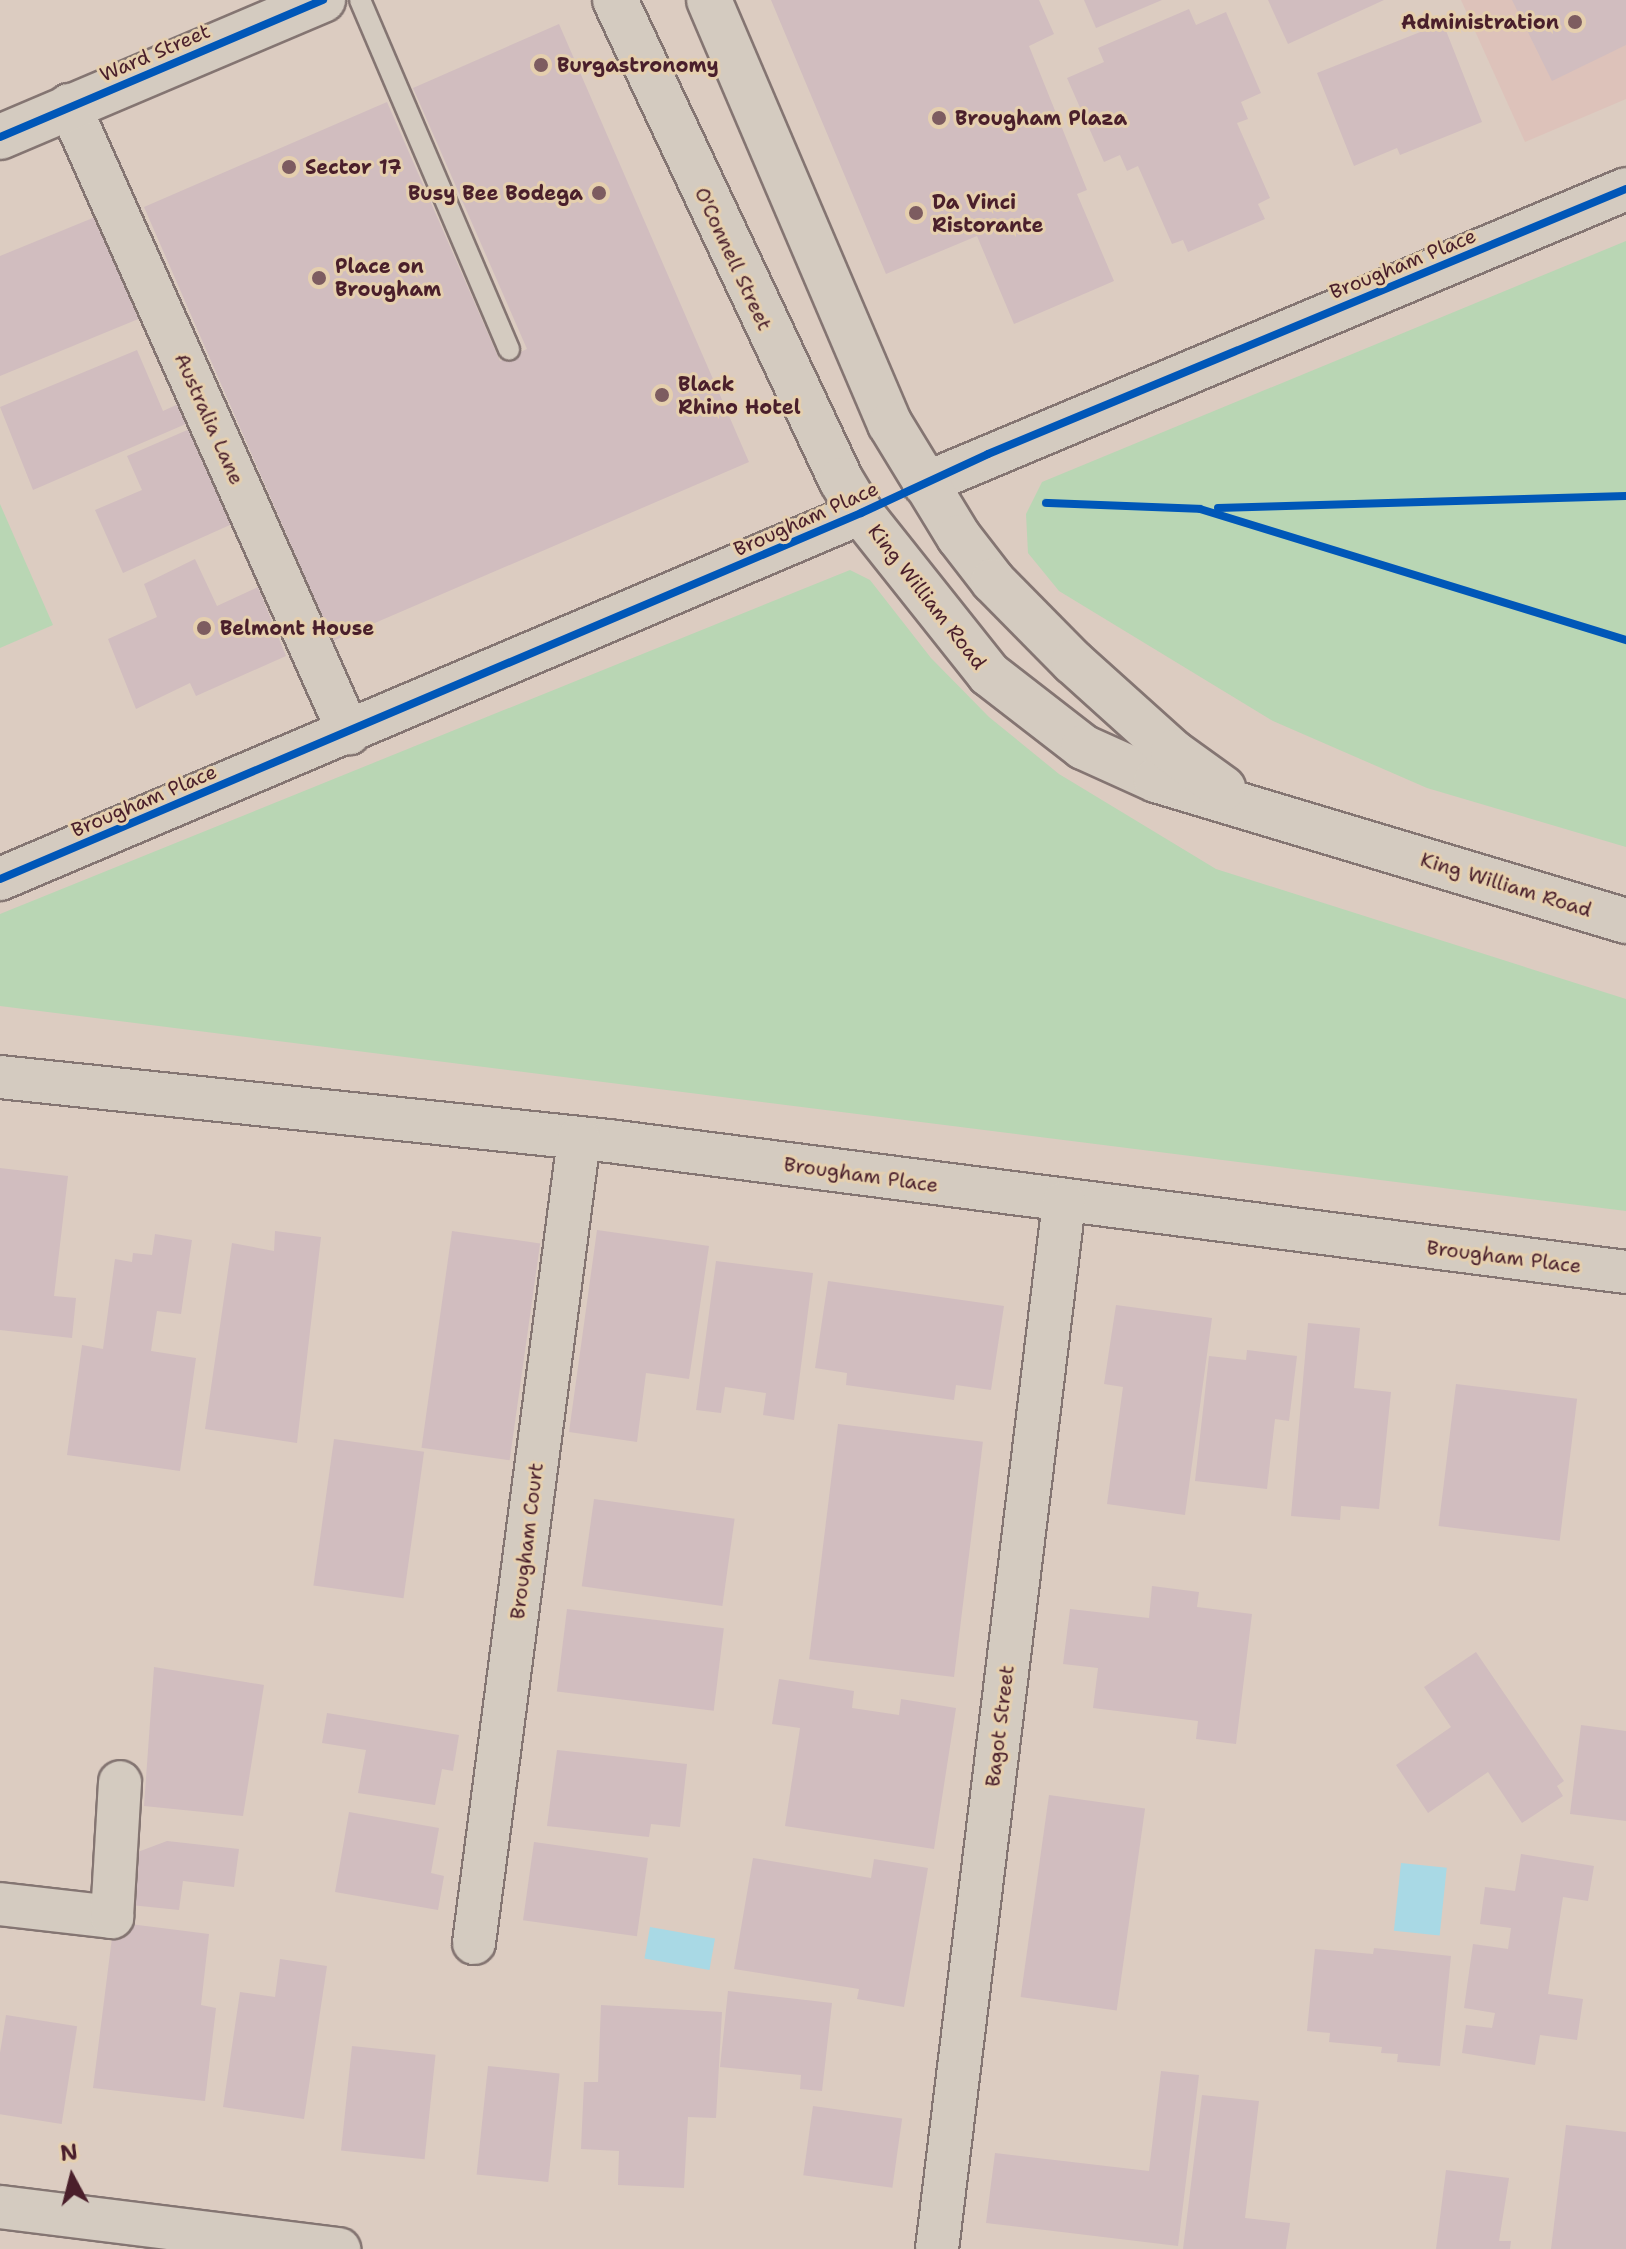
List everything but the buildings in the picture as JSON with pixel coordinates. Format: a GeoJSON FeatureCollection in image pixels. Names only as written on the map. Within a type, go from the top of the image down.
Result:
{"type":"FeatureCollection","features":[{"type":"Feature","properties":{"kind":"main road","name":"Ward Street"},"geometry":{"type":"LineString","coordinates":[[0,137],[69,105],[323,0]]}},
{"type":"Feature","properties":{"kind":"main road","name":"O'Connell Street"},"geometry":{"type":"LineString","coordinates":[[615,0],[808,417],[861,513]]}},
{"type":"Feature","properties":{"kind":"main road"},"geometry":{"type":"LineString","coordinates":[[709,0],[890,424],[924,484]]}},
{"type":"Feature","properties":{"kind":"main road","name":"Brougham Place"},"geometry":{"type":"LineString","coordinates":[[861,513],[924,484]]}},
{"type":"Feature","properties":{"kind":"main road","name":"King William Road"},"geometry":{"type":"LineString","coordinates":[[924,484],[984,570],[1030,621],[1173,752],[1249,805]]}},
{"type":"Feature","properties":{"kind":"main road","name":"King William Road"},"geometry":{"type":"LineString","coordinates":[[861,513],[989,674],[1054,729],[1144,776],[1249,805],[1626,921]]}},
{"type":"Feature","properties":{"kind":"street","name":"Australia Lane"},"geometry":{"type":"LineString","coordinates":[[69,105],[349,733]]}},
{"type":"Feature","properties":{"kind":"street","name":"Brougham Place"},"geometry":{"type":"LineString","coordinates":[[924,484],[1626,189]]}},
{"type":"Feature","properties":{"kind":"street","name":"Brougham Place"},"geometry":{"type":"LineString","coordinates":[[0,879],[861,513]]}},
{"type":"Feature","properties":{"kind":"street","name":"Brougham Place"},"geometry":{"type":"LineString","coordinates":[[0,1077],[579,1139],[1626,1272]]}},
{"type":"Feature","properties":{"kind":"street","name":"Brougham Court"},"geometry":{"type":"LineString","coordinates":[[474,1943],[579,1139]]}},
{"type":"Feature","properties":{"kind":"street","name":"Bagot Street"},"geometry":{"type":"LineString","coordinates":[[937,2249],[1064,1203]]}},
{"type":"Feature","properties":{"kind":"street"},"geometry":{"type":"LineString","coordinates":[[0,1904],[112,1917],[120,1782]]}},
{"type":"Feature","properties":{"kind":"street"},"geometry":{"type":"LineString","coordinates":[[0,2207],[319,2248]]}},
{"type":"Feature","properties":{"kind":"lane"},"geometry":{"type":"LineString","coordinates":[[360,0],[509,350]]}},
{"type":"Feature","properties":{"kind":"shaded area"},"geometry":{"type":"Polygon","coordinates":[[[1461,0],[1626,0],[1626,99],[1525,142],[1461,0]]]}},
{"type":"Feature","properties":{"kind":"green space"},"geometry":{"type":"Polygon","coordinates":[[[1626,241],[1626,847],[1427,788],[1273,721],[1059,591],[1028,553],[1026,514],[1042,482],[1626,241]]]}},
{"type":"Feature","properties":{"kind":"green space"},"geometry":{"type":"Polygon","coordinates":[[[0,504],[53,625],[0,648],[0,504]]]}},
{"type":"Feature","properties":{"kind":"green space"},"geometry":{"type":"Polygon","coordinates":[[[850,570],[870,580],[931,658],[989,717],[1059,774],[1216,869],[1626,999],[1626,1211],[0,1006],[0,914],[850,570]]]}},
{"type":"Feature","properties":{"kind":"water"},"geometry":{"type":"Polygon","coordinates":[[[1401,1863],[1447,1868],[1440,1935],[1394,1931],[1401,1863]]]}},
{"type":"Feature","properties":{"kind":"water"},"geometry":{"type":"Polygon","coordinates":[[[650,1927],[715,1938],[709,1970],[644,1959],[650,1927]]]}},
{"type":"Feature","properties":{"kind":"cycle path"},"geometry":{"type":"LineString","coordinates":[[0,137],[323,0]]}},
{"type":"Feature","properties":{"kind":"cycle path"},"geometry":{"type":"LineString","coordinates":[[0,879],[861,513],[988,454],[1626,189]]}},
{"type":"Feature","properties":{"kind":"cycle path"},"geometry":{"type":"LineString","coordinates":[[1218,508],[1626,496]]}},
{"type":"Feature","properties":{"kind":"cycle path"},"geometry":{"type":"LineString","coordinates":[[1046,503],[1200,509],[1626,640]]}},
{"type":"Feature","properties":{"kind":"place","name":"Administration"},"geometry":{"type":"Point","coordinates":[1575,22]}},
{"type":"Feature","properties":{"kind":"place","name":"Burgastronomy"},"geometry":{"type":"Point","coordinates":[541,65]}},
{"type":"Feature","properties":{"kind":"place","name":"Brougham Plaza"},"geometry":{"type":"Point","coordinates":[939,118]}},
{"type":"Feature","properties":{"kind":"place","name":"Sector 17"},"geometry":{"type":"Point","coordinates":[289,167]}},
{"type":"Feature","properties":{"kind":"place","name":"Busy Bee Bodega"},"geometry":{"type":"Point","coordinates":[599,193]}},
{"type":"Feature","properties":{"kind":"place","name":"Da Vinci Ristorante"},"geometry":{"type":"Point","coordinates":[916,213]}},
{"type":"Feature","properties":{"kind":"place","name":"Place on Brougham"},"geometry":{"type":"Point","coordinates":[319,278]}},
{"type":"Feature","properties":{"kind":"place","name":"Black Rhino Hotel"},"geometry":{"type":"Point","coordinates":[662,395]}},
{"type":"Feature","properties":{"kind":"place","name":"Belmont House"},"geometry":{"type":"Point","coordinates":[204,628]}}]}
